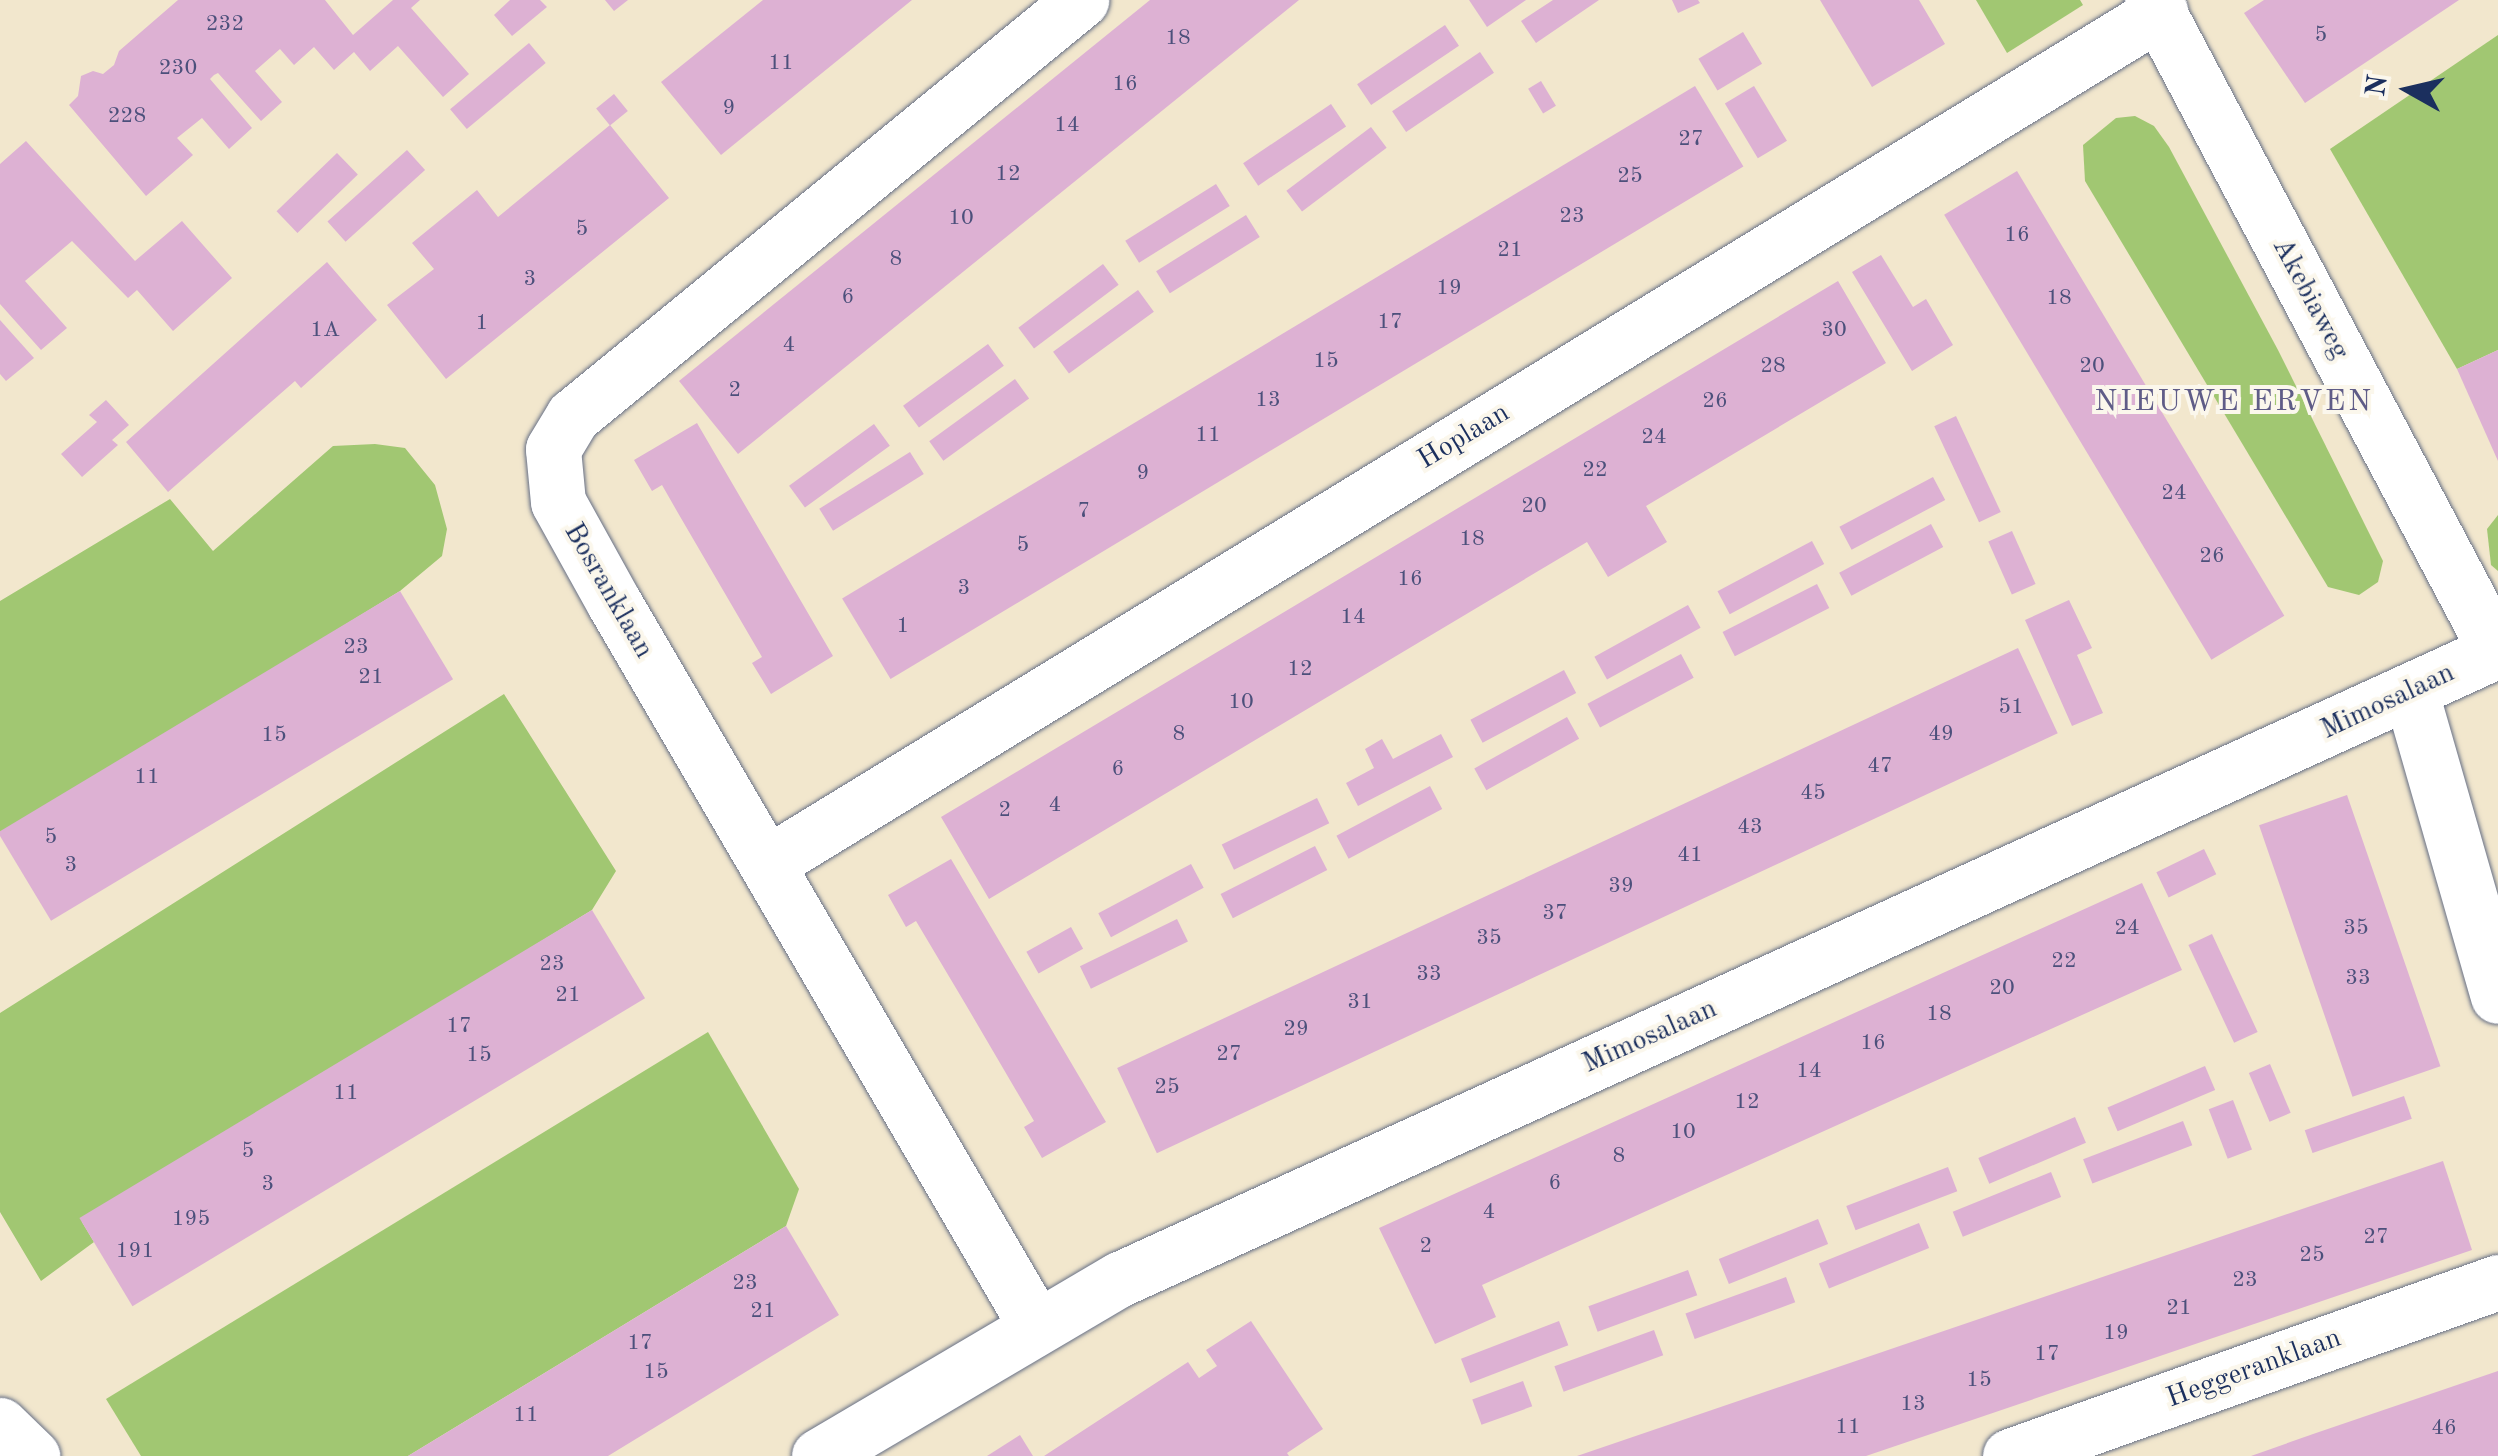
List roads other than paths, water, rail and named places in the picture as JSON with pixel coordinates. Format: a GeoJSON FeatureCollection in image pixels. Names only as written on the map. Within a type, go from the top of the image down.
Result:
{"type":"FeatureCollection","features":[{"type":"Feature","properties":{"kind":"street","name":"Bosranklaan"},"geometry":{"type":"LineString","coordinates":[[1036,1326],[558,502],[553,449],[573,416],[1081,0]]}},
{"type":"Feature","properties":{"kind":"street","name":"Hoplaan"},"geometry":{"type":"LineString","coordinates":[[768,863],[2156,6]]}},
{"type":"Feature","properties":{"kind":"street","name":"Akebiaweg"},"geometry":{"type":"LineString","coordinates":[[2156,6],[2497,650]]}},
{"type":"Feature","properties":{"kind":"street","name":"Mimosalaan"},"geometry":{"type":"LineString","coordinates":[[819,1456],[1120,1279],[2411,693],[2497,650]]}},
{"type":"Feature","properties":{"kind":"street"},"geometry":{"type":"LineString","coordinates":[[2411,693],[2498,996]]}},
{"type":"Feature","properties":{"kind":"street","name":"Heggeranklaan"},"geometry":{"type":"LineString","coordinates":[[2010,1456],[2498,1282]]}},
{"type":"Feature","properties":{"kind":"street"},"geometry":{"type":"LineString","coordinates":[[0,1425],[32,1456]]}},
{"type":"Feature","properties":{"kind":"district","name":"NIEUWE ERVEN"},"geometry":{"type":"Point","coordinates":[2234,402]}}]}
